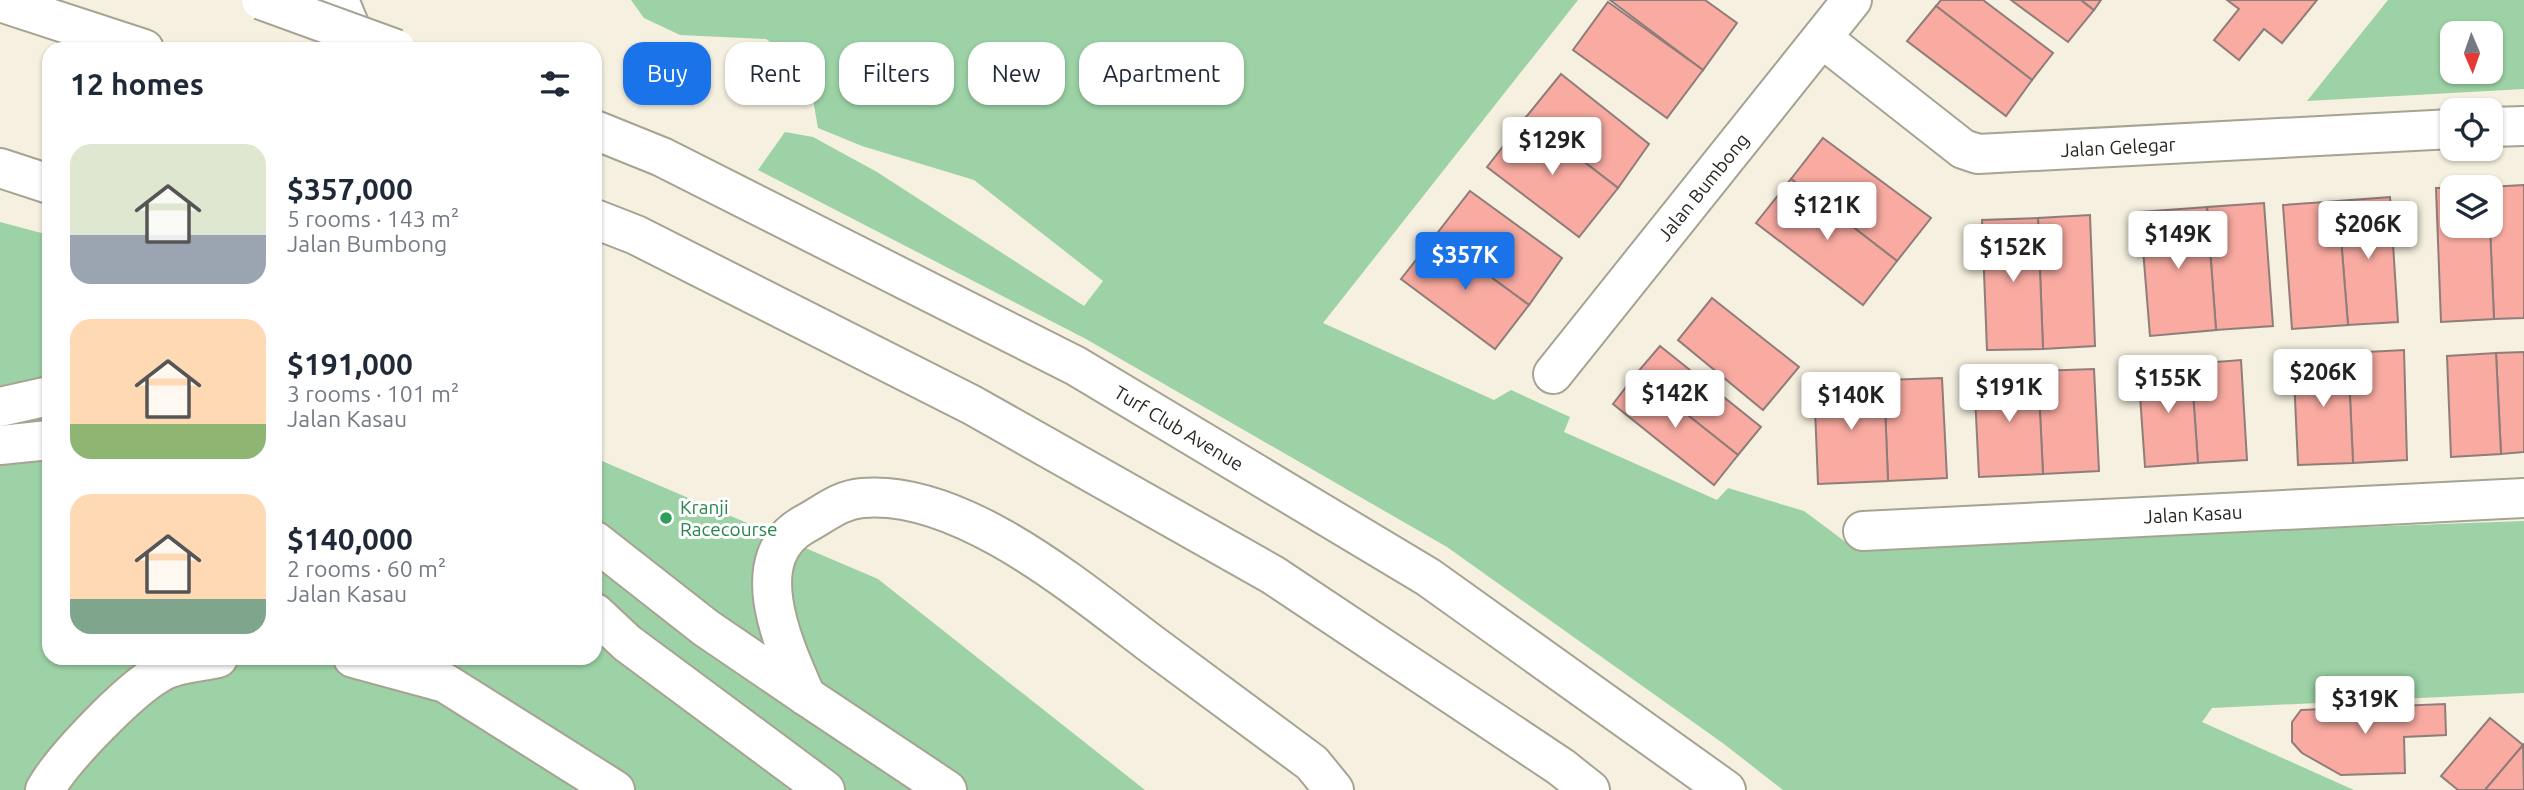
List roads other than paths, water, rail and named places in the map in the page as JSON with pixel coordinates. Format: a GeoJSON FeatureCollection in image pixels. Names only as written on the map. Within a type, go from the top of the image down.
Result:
{"type":"FeatureCollection","features":[{"type":"Feature","properties":{"kind":"main road"},"geometry":{"type":"LineString","coordinates":[[261,0],[377,42]]}},
{"type":"Feature","properties":{"kind":"main road"},"geometry":{"type":"LineString","coordinates":[[328,0],[331,42]]}},
{"type":"Feature","properties":{"kind":"main road"},"geometry":{"type":"LineString","coordinates":[[339,0],[356,42]]}},
{"type":"Feature","properties":{"kind":"main road","name":"Jalan Bumbong"},"geometry":{"type":"LineString","coordinates":[[1553,374],[1852,0]]}},
{"type":"Feature","properties":{"kind":"main road"},"geometry":{"type":"LineString","coordinates":[[8,3],[123,42]]}},
{"type":"Feature","properties":{"kind":"main road","name":"Jalan Gelegar"},"geometry":{"type":"LineString","coordinates":[[1822,39],[1963,149],[1979,154],[2440,131]]}},
{"type":"Feature","properties":{"kind":"main road"},"geometry":{"type":"LineString","coordinates":[[2503,127],[2524,126]]}},
{"type":"Feature","properties":{"kind":"main road","name":"Turf Club Avenue"},"geometry":{"type":"LineString","coordinates":[[602,133],[662,157],[1076,366],[1428,577],[1726,790]]}},
{"type":"Feature","properties":{"kind":"main road"},"geometry":{"type":"LineString","coordinates":[[0,168],[42,182]]}},
{"type":"Feature","properties":{"kind":"main road"},"geometry":{"type":"LineString","coordinates":[[602,222],[636,235],[972,405],[1273,575],[1590,790]]}},
{"type":"Feature","properties":{"kind":"main road"},"geometry":{"type":"LineString","coordinates":[[0,407],[42,398]]}},
{"type":"Feature","properties":{"kind":"main road"},"geometry":{"type":"LineString","coordinates":[[0,446],[42,441]]}},
{"type":"Feature","properties":{"kind":"main road"},"geometry":{"type":"LineString","coordinates":[[806,696],[781,639],[774,606],[775,557],[791,531],[834,505],[862,498],[895,500],[931,507],[960,518],[1034,557],[1312,762],[1334,790]]}},
{"type":"Feature","properties":{"kind":"main road","name":"Jalan Kasau"},"geometry":{"type":"LineString","coordinates":[[1863,531],[2524,498]]}},
{"type":"Feature","properties":{"kind":"main road"},"geometry":{"type":"LineString","coordinates":[[602,546],[706,628],[947,790]]}},
{"type":"Feature","properties":{"kind":"main road"},"geometry":{"type":"LineString","coordinates":[[602,619],[627,643],[825,790]]}},
{"type":"Feature","properties":{"kind":"main road"},"geometry":{"type":"LineString","coordinates":[[45,790],[53,776],[108,715],[162,671],[188,665]]}},
{"type":"Feature","properties":{"kind":"main road"},"geometry":{"type":"LineString","coordinates":[[378,665],[445,684],[615,790]]}},
{"type":"Feature","properties":{"kind":"place","name":"Kranji Racecourse"},"geometry":{"type":"Point","coordinates":[666,518]}}]}
